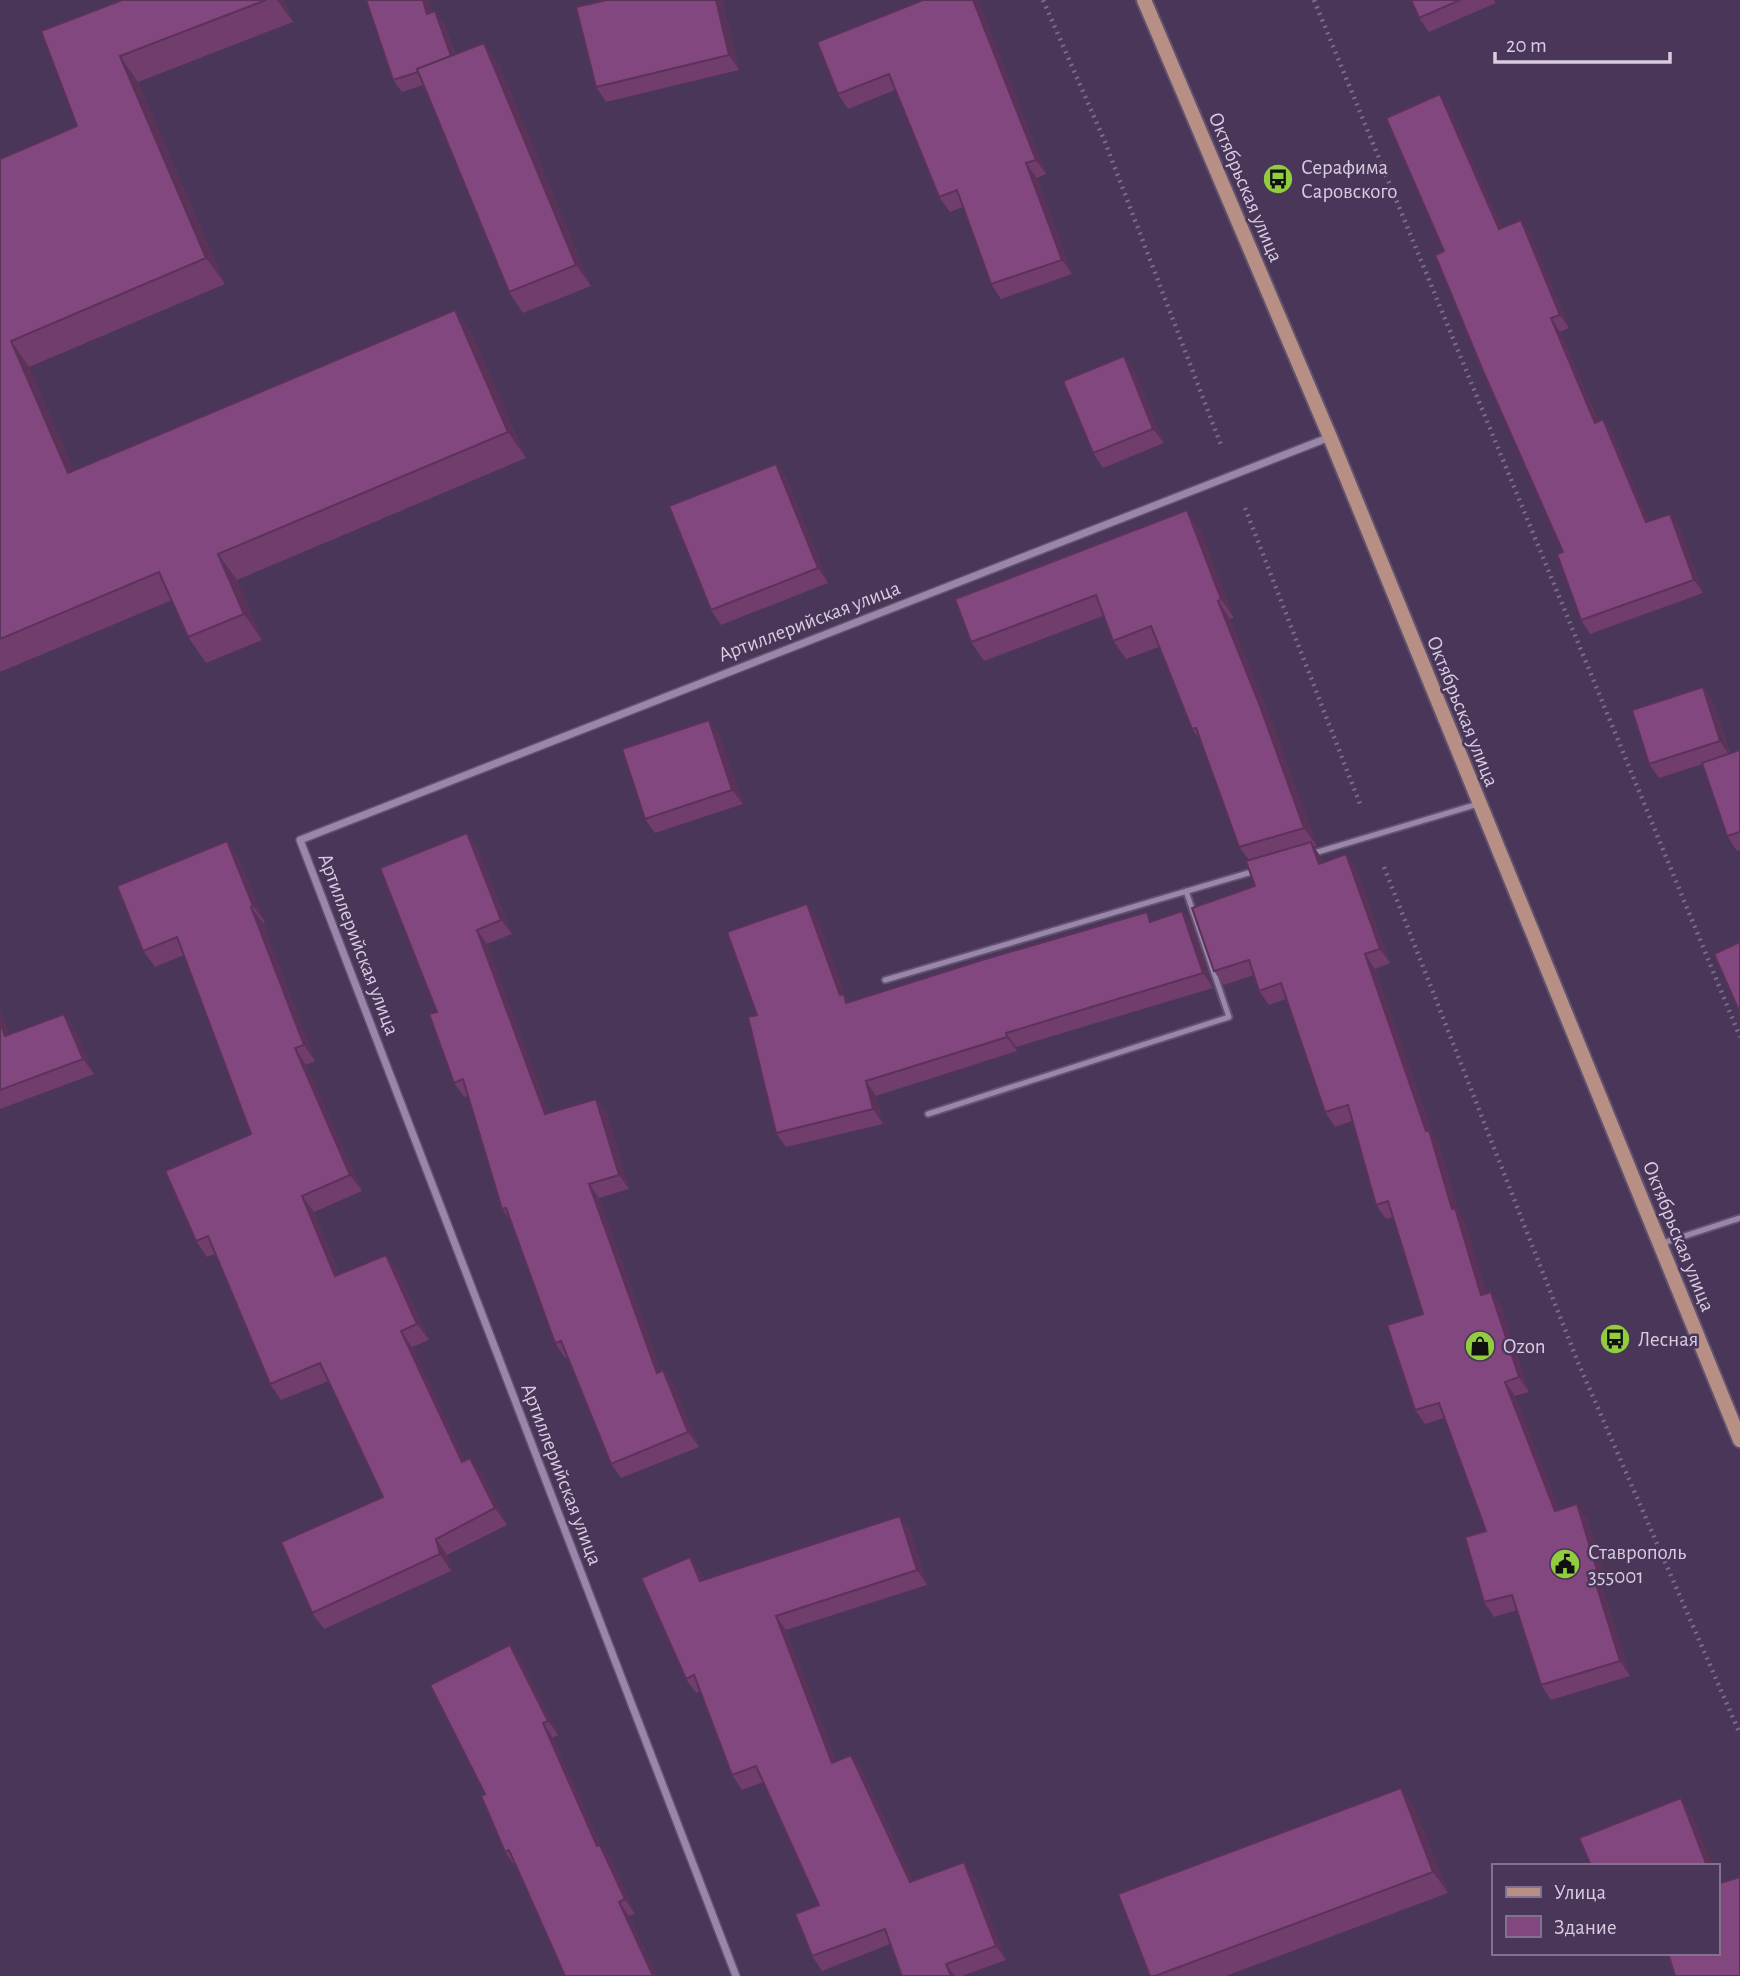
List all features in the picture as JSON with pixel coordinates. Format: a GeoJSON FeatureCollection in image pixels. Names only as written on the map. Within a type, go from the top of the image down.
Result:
{"type":"FeatureCollection","features":[{"type":"Feature","properties":{"kind":"main road","name":"Октябрьская улица"},"geometry":{"type":"LineString","coordinates":[[1144,0],[1330,437],[1740,1440]]}},
{"type":"Feature","properties":{"kind":"street","name":"Артиллерийская улица"},"geometry":{"type":"LineString","coordinates":[[736,1976],[300,840],[1330,437]]}},
{"type":"Feature","properties":{"kind":"lane"},"geometry":{"type":"LineString","coordinates":[[1306,856],[1478,804]]}},
{"type":"Feature","properties":{"kind":"lane"},"geometry":{"type":"LineString","coordinates":[[885,980],[1266,868]]}},
{"type":"Feature","properties":{"kind":"lane"},"geometry":{"type":"LineString","coordinates":[[928,1114],[1229,1017],[1186,891]]}},
{"type":"Feature","properties":{"kind":"lane"},"geometry":{"type":"LineString","coordinates":[[1660,1245],[1740,1218]]}},
{"type":"Feature","properties":{"kind":"path"},"geometry":{"type":"LineString","coordinates":[[1314,0],[1740,1037]]}},
{"type":"Feature","properties":{"kind":"building"},"geometry":{"type":"Polygon","coordinates":[[[122,0],[266,0],[120,56],[206,258],[11,341],[68,473],[455,310],[508,432],[218,554],[244,614],[188,637],[159,572],[0,639],[0,159],[77,126],[41,31],[122,0]]]}},
{"type":"Feature","properties":{"kind":"building"},"geometry":{"type":"Polygon","coordinates":[[[366,0],[423,0],[427,14],[435,11],[451,56],[417,69],[418,72],[393,80],[366,0]]]}},
{"type":"Feature","properties":{"kind":"building"},"geometry":{"type":"Polygon","coordinates":[[[607,0],[716,0],[729,55],[596,87],[576,7],[607,0]]]}},
{"type":"Feature","properties":{"kind":"building"},"geometry":{"type":"Polygon","coordinates":[[[923,0],[973,0],[1036,160],[1026,163],[1062,260],[991,284],[957,190],[939,197],[889,74],[838,94],[817,42],[923,0]]]}},
{"type":"Feature","properties":{"kind":"building"},"geometry":{"type":"Polygon","coordinates":[[[1411,0],[1460,0],[1419,18],[1411,0]]]}},
{"type":"Feature","properties":{"kind":"building"},"geometry":{"type":"Polygon","coordinates":[[[484,43],[576,265],[509,292],[417,69],[484,43]]]}},
{"type":"Feature","properties":{"kind":"building"},"geometry":{"type":"Polygon","coordinates":[[[1440,94],[1499,229],[1521,220],[1560,315],[1551,318],[1595,423],[1603,419],[1646,522],[1670,514],[1694,580],[1581,620],[1557,554],[1563,552],[1435,255],[1444,251],[1386,118],[1440,94]]]}},
{"type":"Feature","properties":{"kind":"building"},"geometry":{"type":"Polygon","coordinates":[[[1124,356],[1153,429],[1093,453],[1063,381],[1124,356]]]}},
{"type":"Feature","properties":{"kind":"building"},"geometry":{"type":"Polygon","coordinates":[[[776,464],[818,568],[711,610],[669,506],[776,464]]]}},
{"type":"Feature","properties":{"kind":"building"},"geometry":{"type":"Polygon","coordinates":[[[1187,510],[1221,599],[1218,601],[1304,828],[1239,847],[1196,728],[1192,729],[1151,626],[1113,641],[1096,595],[971,642],[955,599],[1187,510]]]}},
{"type":"Feature","properties":{"kind":"building"},"geometry":{"type":"Polygon","coordinates":[[[1703,687],[1720,741],[1649,764],[1632,710],[1703,687]]]}},
{"type":"Feature","properties":{"kind":"building"},"geometry":{"type":"Polygon","coordinates":[[[709,720],[732,790],[645,819],[622,749],[709,720]]]}},
{"type":"Feature","properties":{"kind":"building"},"geometry":{"type":"Polygon","coordinates":[[[1740,750],[1740,832],[1727,836],[1702,763],[1740,750]]]}},
{"type":"Feature","properties":{"kind":"building"},"geometry":{"type":"Polygon","coordinates":[[[467,833],[501,920],[477,930],[545,1114],[596,1099],[619,1175],[589,1184],[657,1373],[663,1370],[688,1432],[611,1464],[561,1341],[555,1343],[506,1208],[502,1209],[463,1079],[454,1083],[429,1014],[437,1012],[380,868],[467,833]]]}},
{"type":"Feature","properties":{"kind":"building"},"geometry":{"type":"Polygon","coordinates":[[[227,841],[304,1045],[295,1048],[350,1175],[302,1196],[335,1276],[386,1255],[417,1324],[401,1331],[462,1462],[470,1458],[495,1508],[436,1539],[440,1554],[312,1613],[281,1542],[383,1497],[320,1363],[270,1384],[208,1236],[196,1241],[165,1171],[251,1134],[177,937],[143,951],[117,886],[227,841]]]}},
{"type":"Feature","properties":{"kind":"building"},"geometry":{"type":"Polygon","coordinates":[[[1311,842],[1319,864],[1346,854],[1380,949],[1365,954],[1426,1131],[1429,1130],[1481,1295],[1491,1292],[1519,1377],[1505,1382],[1555,1511],[1577,1504],[1597,1570],[1592,1571],[1620,1661],[1541,1685],[1512,1595],[1484,1602],[1465,1537],[1486,1531],[1439,1403],[1415,1410],[1387,1325],[1423,1314],[1388,1201],[1376,1205],[1348,1105],[1325,1112],[1281,983],[1259,991],[1249,960],[1214,971],[1192,908],[1255,886],[1246,861],[1311,842]]]}},
{"type":"Feature","properties":{"kind":"building"},"geometry":{"type":"Polygon","coordinates":[[[807,904],[840,995],[844,994],[846,1003],[1147,912],[1150,922],[1182,911],[1203,973],[1006,1033],[1007,1037],[866,1081],[873,1109],[776,1133],[748,1017],[757,1015],[727,932],[807,904]]]}},
{"type":"Feature","properties":{"kind":"building"},"geometry":{"type":"Polygon","coordinates":[[[1740,942],[1740,1013],[1714,954],[1740,942]]]}},
{"type":"Feature","properties":{"kind":"building"},"geometry":{"type":"Polygon","coordinates":[[[64,1014],[83,1059],[0,1090],[0,1022],[5,1036],[64,1014]]]}},
{"type":"Feature","properties":{"kind":"building"},"geometry":{"type":"Polygon","coordinates":[[[900,1516],[917,1570],[776,1616],[832,1763],[851,1755],[910,1882],[964,1862],[996,1946],[946,1964],[951,1976],[902,1976],[885,1929],[812,1956],[795,1914],[819,1905],[756,1766],[732,1775],[694,1675],[686,1679],[641,1578],[690,1557],[700,1581],[900,1516]]]}},
{"type":"Feature","properties":{"kind":"building"},"geometry":{"type":"Polygon","coordinates":[[[510,1645],[548,1721],[543,1723],[597,1846],[600,1845],[625,1899],[619,1902],[653,1976],[565,1976],[509,1850],[505,1852],[481,1796],[485,1794],[430,1685],[510,1645]]]}},
{"type":"Feature","properties":{"kind":"building"},"geometry":{"type":"Polygon","coordinates":[[[1401,1788],[1433,1872],[1150,1976],[1118,1894],[1401,1788]]]}},
{"type":"Feature","properties":{"kind":"building"},"geometry":{"type":"Polygon","coordinates":[[[1681,1798],[1706,1864],[1590,1864],[1579,1838],[1681,1798]]]}},
{"type":"Feature","properties":{"kind":"building"},"geometry":{"type":"Polygon","coordinates":[[[1740,1877],[1740,1976],[1675,1976],[1669,1955],[1719,1955],[1719,1883],[1740,1877]]]}},
{"type":"Feature","properties":{"kind":"place","name":"Серафима Саровского"},"geometry":{"type":"Point","coordinates":[1278,179]}},
{"type":"Feature","properties":{"kind":"place","name":"Лесная"},"geometry":{"type":"Point","coordinates":[1615,1339]}},
{"type":"Feature","properties":{"kind":"place","name":"Ozon"},"geometry":{"type":"Point","coordinates":[1480,1346]}},
{"type":"Feature","properties":{"kind":"place","name":"Ставрополь 355001"},"geometry":{"type":"Point","coordinates":[1565,1564]}}]}
